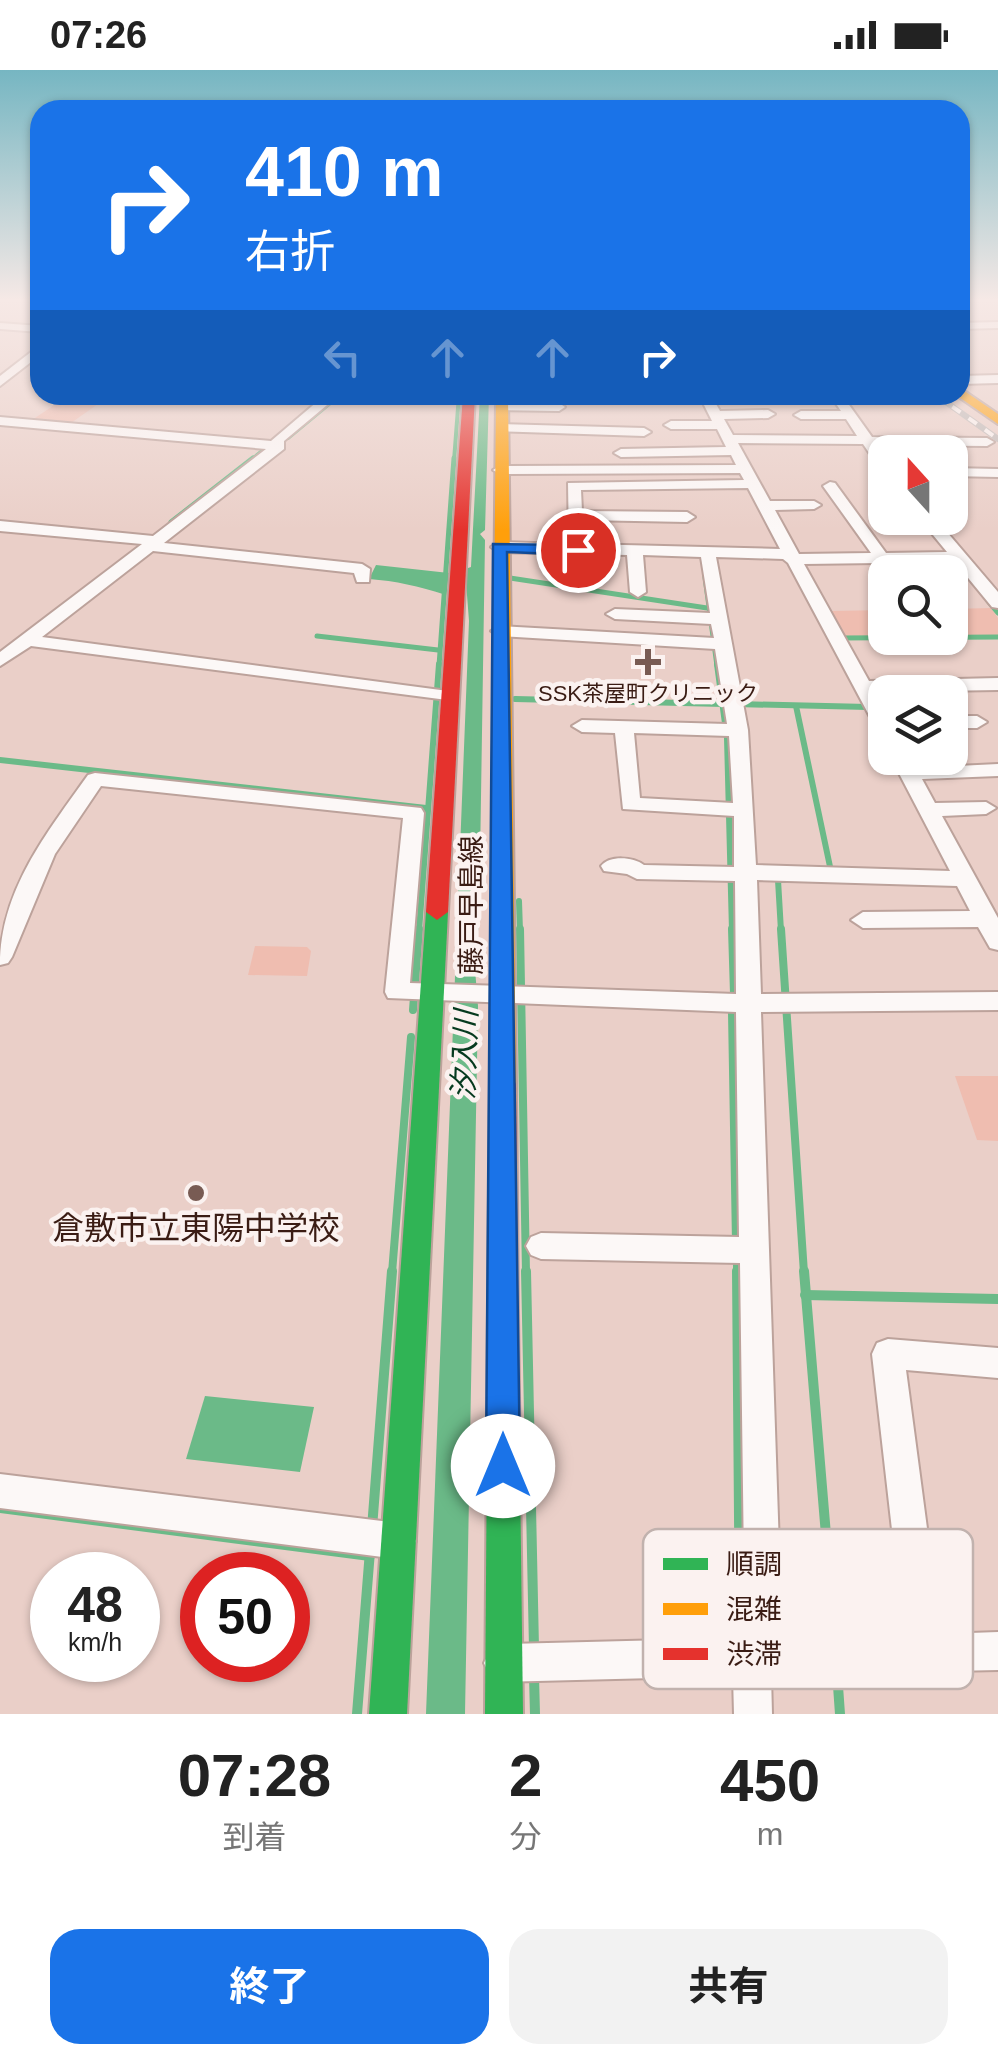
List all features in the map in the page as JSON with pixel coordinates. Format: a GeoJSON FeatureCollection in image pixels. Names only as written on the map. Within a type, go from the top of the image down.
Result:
{"type":"FeatureCollection","features":[{"type":"Feature","properties":{"kind":"street"},"geometry":{"type":"LineString","coordinates":[[970,380],[998,380]]}},
{"type":"Feature","properties":{"kind":"street"},"geometry":{"type":"LineString","coordinates":[[970,399],[998,420]]}},
{"type":"Feature","properties":{"kind":"street"},"geometry":{"type":"LineString","coordinates":[[279,446],[278,440],[321,405]]}},
{"type":"Feature","properties":{"kind":"street"},"geometry":{"type":"LineString","coordinates":[[388,1714],[380,1539],[439,696],[468,405]]}},
{"type":"Feature","properties":{"kind":"street"},"geometry":{"type":"LineString","coordinates":[[710,405],[789,556],[868,690]]}},
{"type":"Feature","properties":{"kind":"street"},"geometry":{"type":"LineString","coordinates":[[841,405],[868,445]]}},
{"type":"Feature","properties":{"kind":"street"},"geometry":{"type":"LineString","coordinates":[[507,414],[559,407]]}},
{"type":"Feature","properties":{"kind":"street"},"geometry":{"type":"LineString","coordinates":[[507,414],[554,432],[644,432]]}},
{"type":"Feature","properties":{"kind":"street","name":"藤戸早島線"},"geometry":{"type":"LineString","coordinates":[[504,1714],[524,1662],[508,997],[507,414]]}},
{"type":"Feature","properties":{"kind":"street"},"geometry":{"type":"LineString","coordinates":[[621,453],[768,414]]}},
{"type":"Feature","properties":{"kind":"street"},"geometry":{"type":"LineString","coordinates":[[801,415],[846,415]]}},
{"type":"Feature","properties":{"kind":"street"},"geometry":{"type":"LineString","coordinates":[[668,418],[723,428],[864,440],[986,442]]}},
{"type":"Feature","properties":{"kind":"street"},"geometry":{"type":"LineString","coordinates":[[0,421],[279,446]]}},
{"type":"Feature","properties":{"kind":"street"},"geometry":{"type":"LineString","coordinates":[[554,432],[561,455]]}},
{"type":"Feature","properties":{"kind":"street"},"geometry":{"type":"LineString","coordinates":[[0,661],[279,446]]}},
{"type":"Feature","properties":{"kind":"street"},"geometry":{"type":"LineString","coordinates":[[507,470],[742,468]]}},
{"type":"Feature","properties":{"kind":"street"},"geometry":{"type":"LineString","coordinates":[[968,472],[998,472]]}},
{"type":"Feature","properties":{"kind":"street"},"geometry":{"type":"LineString","coordinates":[[578,550],[573,486],[750,484]]}},
{"type":"Feature","properties":{"kind":"street"},"geometry":{"type":"LineString","coordinates":[[830,486],[880,555]]}},
{"type":"Feature","properties":{"kind":"street"},"geometry":{"type":"LineString","coordinates":[[766,506],[814,505]]}},
{"type":"Feature","properties":{"kind":"street"},"geometry":{"type":"LineString","coordinates":[[575,515],[686,514],[702,554],[731,720],[737,873],[748,1003],[742,1249],[753,1529]]}},
{"type":"Feature","properties":{"kind":"street"},"geometry":{"type":"LineString","coordinates":[[0,526],[362,569],[362,579]]}},
{"type":"Feature","properties":{"kind":"street"},"geometry":{"type":"LineString","coordinates":[[941,535],[957,555]]}},
{"type":"Feature","properties":{"kind":"street"},"geometry":{"type":"LineString","coordinates":[[506,548],[635,554],[868,555]]}},
{"type":"Feature","properties":{"kind":"street"},"geometry":{"type":"LineString","coordinates":[[635,554],[638,592]]}},
{"type":"Feature","properties":{"kind":"street"},"geometry":{"type":"LineString","coordinates":[[968,565],[991,587],[998,603]]}},
{"type":"Feature","properties":{"kind":"street"},"geometry":{"type":"LineString","coordinates":[[614,614],[712,618]]}},
{"type":"Feature","properties":{"kind":"street"},"geometry":{"type":"LineString","coordinates":[[507,632],[716,643]]}},
{"type":"Feature","properties":{"kind":"street"},"geometry":{"type":"LineString","coordinates":[[27,640],[439,696]]}},
{"type":"Feature","properties":{"kind":"street"},"geometry":{"type":"LineString","coordinates":[[866,686],[998,684]]}},
{"type":"Feature","properties":{"kind":"street"},"geometry":{"type":"LineString","coordinates":[[582,726],[624,728],[731,720]]}},
{"type":"Feature","properties":{"kind":"street"},"geometry":{"type":"LineString","coordinates":[[968,722],[977,722]]}},
{"type":"Feature","properties":{"kind":"street"},"geometry":{"type":"LineString","coordinates":[[624,728],[630,804],[736,809]]}},
{"type":"Feature","properties":{"kind":"street"},"geometry":{"type":"LineString","coordinates":[[968,770],[998,770]]}},
{"type":"Feature","properties":{"kind":"street"},"geometry":{"type":"LineString","coordinates":[[915,775],[936,810],[998,942]]}},
{"type":"Feature","properties":{"kind":"street"},"geometry":{"type":"LineString","coordinates":[[0,957],[44,853],[95,779],[414,813],[397,992],[748,1003],[998,1001]]}},
{"type":"Feature","properties":{"kind":"street"},"geometry":{"type":"LineString","coordinates":[[936,810],[986,808]]}},
{"type":"Feature","properties":{"kind":"street"},"geometry":{"type":"LineString","coordinates":[[612,866],[634,867],[637,872],[967,878]]}},
{"type":"Feature","properties":{"kind":"street"},"geometry":{"type":"LineString","coordinates":[[863,920],[987,919]]}},
{"type":"Feature","properties":{"kind":"street"},"geometry":{"type":"LineString","coordinates":[[541,1246],[742,1249]]}},
{"type":"Feature","properties":{"kind":"street"},"geometry":{"type":"LineString","coordinates":[[910,1529],[888,1354],[998,1363]]}},
{"type":"Feature","properties":{"kind":"street"},"geometry":{"type":"LineString","coordinates":[[0,1491],[380,1539]]}},
{"type":"Feature","properties":{"kind":"street"},"geometry":{"type":"LineString","coordinates":[[524,1662],[643,1659]]}},
{"type":"Feature","properties":{"kind":"street"},"geometry":{"type":"LineString","coordinates":[[753,1714],[755,1689]]}},
{"type":"Feature","properties":{"kind":"shaded area"},"geometry":{"type":"Polygon","coordinates":[[[54,405],[97,405],[68,425],[29,422],[54,405]]]}},
{"type":"Feature","properties":{"kind":"shaded area"},"geometry":{"type":"Polygon","coordinates":[[[991,608],[998,618],[998,635],[968,636],[968,609],[991,608]]]}},
{"type":"Feature","properties":{"kind":"shaded area"},"geometry":{"type":"Polygon","coordinates":[[[868,610],[868,636],[845,637],[831,611],[868,610]]]}},
{"type":"Feature","properties":{"kind":"shaded area"},"geometry":{"type":"Polygon","coordinates":[[[255,946],[307,947],[311,951],[307,976],[248,975],[255,946]]]}},
{"type":"Feature","properties":{"kind":"shaded area"},"geometry":{"type":"Polygon","coordinates":[[[955,1076],[998,1076],[998,1141],[977,1140],[955,1076]]]}},
{"type":"Feature","properties":{"kind":"water","name":"汐入川"},"geometry":{"type":"Polygon","coordinates":[[[479,405],[489,405],[485,530],[480,534],[485,540],[479,925],[474,957],[478,1006],[465,1714],[426,1714],[469,621],[465,569],[471,567],[479,405]]]}},
{"type":"Feature","properties":{"kind":"water"},"geometry":{"type":"Polygon","coordinates":[[[376,565],[449,573],[446,595],[369,579],[376,565]]]}},
{"type":"Feature","properties":{"kind":"water"},"geometry":{"type":"Polygon","coordinates":[[[205,1396],[314,1407],[300,1472],[186,1459],[205,1396]]]}},
{"type":"Feature","properties":{"kind":"waterway"},"geometry":{"type":"LineString","coordinates":[[288,438],[328,405]]}},
{"type":"Feature","properties":{"kind":"waterway"},"geometry":{"type":"LineString","coordinates":[[454,461],[458,405]]}},
{"type":"Feature","properties":{"kind":"waterway"},"geometry":{"type":"LineString","coordinates":[[250,461],[267,447]]}},
{"type":"Feature","properties":{"kind":"waterway"},"geometry":{"type":"LineString","coordinates":[[171,522],[253,458]]}},
{"type":"Feature","properties":{"kind":"waterway"},"geometry":{"type":"LineString","coordinates":[[439,666],[454,458]]}},
{"type":"Feature","properties":{"kind":"waterway"},"geometry":{"type":"LineString","coordinates":[[705,577],[717,666]]}},
{"type":"Feature","properties":{"kind":"waterway"},"geometry":{"type":"LineString","coordinates":[[510,578],[707,608]]}},
{"type":"Feature","properties":{"kind":"waterway"},"geometry":{"type":"LineString","coordinates":[[988,601],[998,613]]}},
{"type":"Feature","properties":{"kind":"waterway"},"geometry":{"type":"LineString","coordinates":[[317,636],[438,650]]}},
{"type":"Feature","properties":{"kind":"waterway"},"geometry":{"type":"LineString","coordinates":[[842,638],[998,637]]}},
{"type":"Feature","properties":{"kind":"waterway"},"geometry":{"type":"LineString","coordinates":[[419,931],[439,664]]}},
{"type":"Feature","properties":{"kind":"waterway"},"geometry":{"type":"LineString","coordinates":[[717,664],[722,704]]}},
{"type":"Feature","properties":{"kind":"waterway"},"geometry":{"type":"LineString","coordinates":[[515,699],[722,704]]}},
{"type":"Feature","properties":{"kind":"waterway"},"geometry":{"type":"LineString","coordinates":[[722,704],[727,738],[732,931]]}},
{"type":"Feature","properties":{"kind":"waterway"},"geometry":{"type":"LineString","coordinates":[[736,704],[868,707]]}},
{"type":"Feature","properties":{"kind":"waterway"},"geometry":{"type":"LineString","coordinates":[[796,706],[832,876]]}},
{"type":"Feature","properties":{"kind":"waterway"},"geometry":{"type":"LineString","coordinates":[[0,760],[426,808]]}},
{"type":"Feature","properties":{"kind":"waterway"},"geometry":{"type":"LineString","coordinates":[[781,931],[778,880],[787,880]]}},
{"type":"Feature","properties":{"kind":"waterway"},"geometry":{"type":"LineString","coordinates":[[519,901],[520,931]]}},
{"type":"Feature","properties":{"kind":"waterway"},"geometry":{"type":"LineString","coordinates":[[413,1010],[419,929]]}},
{"type":"Feature","properties":{"kind":"waterway"},"geometry":{"type":"LineString","coordinates":[[520,929],[526,1273]]}},
{"type":"Feature","properties":{"kind":"waterway"},"geometry":{"type":"LineString","coordinates":[[732,929],[734,994]]}},
{"type":"Feature","properties":{"kind":"waterway"},"geometry":{"type":"LineString","coordinates":[[781,929],[804,1273]]}},
{"type":"Feature","properties":{"kind":"waterway"},"geometry":{"type":"LineString","coordinates":[[732,1013],[736,1242]]}},
{"type":"Feature","properties":{"kind":"waterway"},"geometry":{"type":"LineString","coordinates":[[392,1273],[411,1037]]}},
{"type":"Feature","properties":{"kind":"waterway"},"geometry":{"type":"LineString","coordinates":[[737,1254],[737,1271]]}},
{"type":"Feature","properties":{"kind":"waterway"},"geometry":{"type":"LineString","coordinates":[[372,1528],[392,1271]]}},
{"type":"Feature","properties":{"kind":"waterway"},"geometry":{"type":"LineString","coordinates":[[526,1271],[534,1648]]}},
{"type":"Feature","properties":{"kind":"waterway"},"geometry":{"type":"LineString","coordinates":[[737,1271],[739,1529]]}},
{"type":"Feature","properties":{"kind":"waterway"},"geometry":{"type":"LineString","coordinates":[[804,1271],[806,1295]]}},
{"type":"Feature","properties":{"kind":"waterway"},"geometry":{"type":"LineString","coordinates":[[806,1295],[998,1299]]}},
{"type":"Feature","properties":{"kind":"waterway"},"geometry":{"type":"LineString","coordinates":[[806,1295],[826,1529]]}},
{"type":"Feature","properties":{"kind":"waterway"},"geometry":{"type":"LineString","coordinates":[[0,1508],[370,1556]]}},
{"type":"Feature","properties":{"kind":"waterway"},"geometry":{"type":"LineString","coordinates":[[370,1551],[370,1556]]}},
{"type":"Feature","properties":{"kind":"waterway"},"geometry":{"type":"LineString","coordinates":[[357,1714],[370,1556]]}},
{"type":"Feature","properties":{"kind":"waterway"},"geometry":{"type":"LineString","coordinates":[[534,1676],[535,1714]]}},
{"type":"Feature","properties":{"kind":"waterway"},"geometry":{"type":"LineString","coordinates":[[838,1689],[840,1714]]}},
{"type":"Feature","properties":{"kind":"railway"},"geometry":{"type":"LineString","coordinates":[[950,405],[998,439]]}},
{"type":"Feature","properties":{"kind":"traffic: fast"},"geometry":{"type":"LineString","coordinates":[[388,1714],[437,912]]}},
{"type":"Feature","properties":{"kind":"traffic: fast"},"geometry":{"type":"LineString","coordinates":[[503,1312],[504,1714]]}},
{"type":"Feature","properties":{"kind":"traffic: slow"},"geometry":{"type":"LineString","coordinates":[[970,399],[998,420]]}},
{"type":"Feature","properties":{"kind":"traffic: slow"},"geometry":{"type":"LineString","coordinates":[[502,405],[503,1084]]}},
{"type":"Feature","properties":{"kind":"traffic: jam"},"geometry":{"type":"LineString","coordinates":[[437,912],[468,405]]}},
{"type":"Feature","properties":{"kind":"traffic: jam"},"geometry":{"type":"LineString","coordinates":[[503,1084],[503,1312]]}},
{"type":"Feature","properties":{"kind":"place","name":"SSK茶屋町クリニック"},"geometry":{"type":"Point","coordinates":[648,662]}},
{"type":"Feature","properties":{"kind":"place","name":"倉敷市立東陽中学校"},"geometry":{"type":"Point","coordinates":[196,1193]}},
{"type":"Feature","properties":{"kind":"route"},"geometry":{"type":"LineString","coordinates":[[503,1466],[499,547],[578,550]]}}]}
